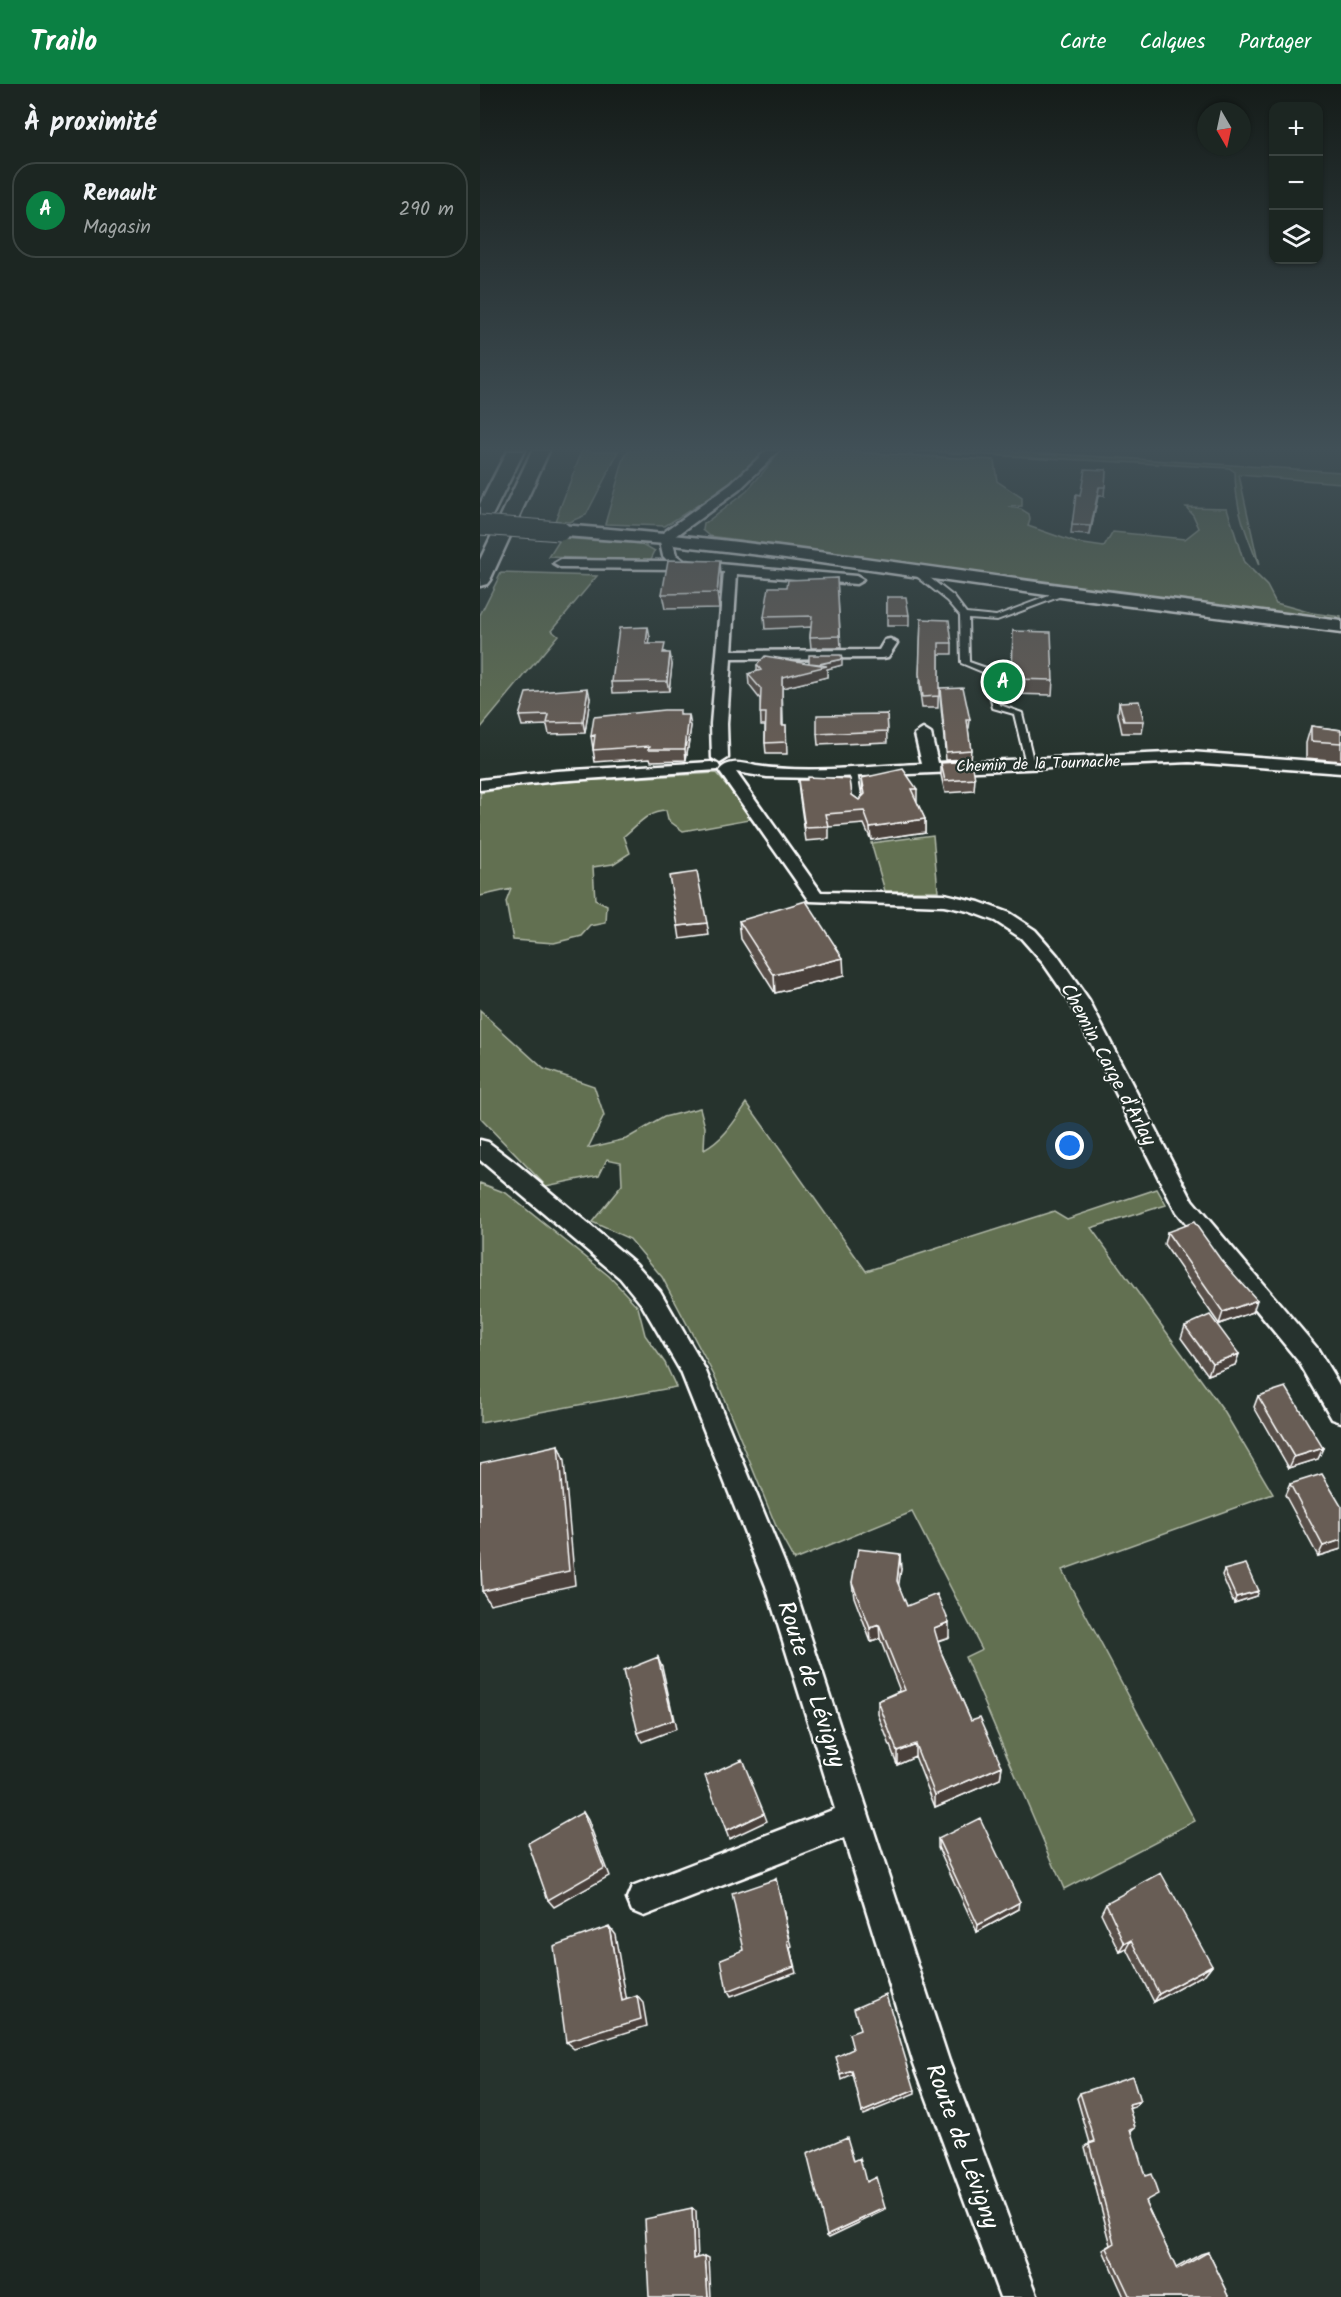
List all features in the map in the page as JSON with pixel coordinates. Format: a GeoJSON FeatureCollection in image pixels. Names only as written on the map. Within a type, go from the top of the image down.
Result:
{"type":"FeatureCollection","features":[{"type":"Feature","properties":{"kind":"main road"},"geometry":{"type":"LineString","coordinates":[[480,580],[492,554]]}},
{"type":"Feature","properties":{"kind":"main road"},"geometry":{"type":"LineString","coordinates":[[800,554],[917,572],[1341,627]]}},
{"type":"Feature","properties":{"kind":"street"},"geometry":{"type":"LineString","coordinates":[[670,554],[680,565]]}},
{"type":"Feature","properties":{"kind":"street"},"geometry":{"type":"LineString","coordinates":[[561,564],[680,565],[856,580]]}},
{"type":"Feature","properties":{"kind":"street"},"geometry":{"type":"LineString","coordinates":[[723,766],[719,724],[731,569]]}},
{"type":"Feature","properties":{"kind":"street"},"geometry":{"type":"LineString","coordinates":[[725,655],[883,654],[890,643]]}},
{"type":"Feature","properties":{"kind":"street"},"geometry":{"type":"LineString","coordinates":[[923,734],[931,768]]}},
{"type":"Feature","properties":{"kind":"street","name":"Chemin de la Tournache"},"geometry":{"type":"LineString","coordinates":[[480,785],[556,776],[723,766],[767,772],[853,772],[1190,757],[1341,768]]}},
{"type":"Feature","properties":{"kind":"street","name":"Chemin Carge d'Arlay"},"geometry":{"type":"LineString","coordinates":[[723,766],[816,897],[944,900],[973,906],[1002,917],[1028,934],[1050,959],[1079,1001],[1184,1206],[1308,1355],[1341,1412]]}},
{"type":"Feature","properties":{"kind":"street","name":"Route de Lévigny"},"geometry":{"type":"LineString","coordinates":[[480,1148],[628,1271],[651,1298],[692,1369],[778,1580],[932,2061],[1019,2297]]}},
{"type":"Feature","properties":{"kind":"street"},"geometry":{"type":"LineString","coordinates":[[644,1899],[854,1818]]}},
{"type":"Feature","properties":{"kind":"lane"},"geometry":{"type":"LineString","coordinates":[[917,572],[951,599],[964,615],[965,663],[989,672],[996,706],[1018,713],[1030,764]]}},
{"type":"Feature","properties":{"kind":"lane"},"geometry":{"type":"LineString","coordinates":[[964,615],[997,618],[1068,592]]}},
{"type":"Feature","properties":{"kind":"lane"},"geometry":{"type":"LineString","coordinates":[[853,772],[859,807]]}},
{"type":"Feature","properties":{"kind":"green space"},"geometry":{"type":"Polygon","coordinates":[[[551,554],[653,554],[650,561],[549,557],[551,554]]]}},
{"type":"Feature","properties":{"kind":"green space"},"geometry":{"type":"Polygon","coordinates":[[[843,554],[1241,554],[1244,563],[1267,586],[1276,603],[1312,613],[1341,617],[1341,623],[843,554]]]}},
{"type":"Feature","properties":{"kind":"green space"},"geometry":{"type":"Polygon","coordinates":[[[501,573],[597,576],[552,630],[558,635],[480,729],[480,615],[501,573]]]}},
{"type":"Feature","properties":{"kind":"green space"},"geometry":{"type":"Polygon","coordinates":[[[716,773],[755,818],[683,831],[668,820],[666,811],[643,819],[624,836],[630,853],[613,864],[593,867],[595,900],[607,906],[606,923],[591,926],[582,936],[554,943],[513,940],[506,902],[511,889],[480,896],[480,793],[530,784],[716,773]]]}},
{"type":"Feature","properties":{"kind":"green space"},"geometry":{"type":"Polygon","coordinates":[[[933,835],[938,891],[885,891],[871,843],[933,835]]]}},
{"type":"Feature","properties":{"kind":"green space"},"geometry":{"type":"Polygon","coordinates":[[[480,1011],[544,1069],[594,1086],[604,1116],[588,1148],[626,1139],[664,1117],[700,1108],[705,1127],[704,1150],[723,1135],[747,1103],[866,1271],[1054,1211],[1067,1219],[1157,1189],[1166,1205],[1091,1228],[1225,1413],[1273,1494],[1062,1570],[1195,1821],[1064,1889],[965,1657],[982,1649],[912,1512],[794,1560],[778,1531],[716,1379],[662,1277],[630,1239],[592,1222],[622,1185],[621,1162],[607,1159],[599,1175],[546,1186],[480,1118],[480,1011]]]}},
{"type":"Feature","properties":{"kind":"green space"},"geometry":{"type":"Polygon","coordinates":[[[480,1183],[506,1193],[609,1276],[638,1307],[645,1335],[665,1363],[676,1387],[480,1423],[480,1183]]]}},
{"type":"Feature","properties":{"kind":"building"},"geometry":{"type":"Polygon","coordinates":[[[668,560],[720,561],[717,593],[662,594],[668,560]]]}},
{"type":"Feature","properties":{"kind":"building"},"geometry":{"type":"Polygon","coordinates":[[[837,578],[840,636],[810,637],[812,616],[764,617],[769,587],[787,587],[788,580],[837,578]]]}},
{"type":"Feature","properties":{"kind":"building"},"geometry":{"type":"Polygon","coordinates":[[[887,597],[906,597],[909,615],[887,615],[887,597]]]}},
{"type":"Feature","properties":{"kind":"building"},"geometry":{"type":"Polygon","coordinates":[[[921,619],[949,620],[952,643],[939,643],[939,696],[922,697],[919,674],[921,619]]]}},
{"type":"Feature","properties":{"kind":"building"},"geometry":{"type":"Polygon","coordinates":[[[648,627],[646,644],[665,644],[663,653],[670,653],[667,681],[612,682],[619,628],[648,627]]]}},
{"type":"Feature","properties":{"kind":"building"},"geometry":{"type":"Polygon","coordinates":[[[1013,631],[1051,632],[1053,680],[1012,679],[1013,631]]]}},
{"type":"Feature","properties":{"kind":"building"},"geometry":{"type":"Polygon","coordinates":[[[809,655],[841,655],[842,659],[819,664],[809,663],[809,655]]]}},
{"type":"Feature","properties":{"kind":"building"},"geometry":{"type":"Polygon","coordinates":[[[765,656],[827,666],[782,677],[782,725],[786,725],[786,742],[765,743],[766,713],[760,713],[761,689],[748,674],[761,670],[757,665],[765,656]]]}},
{"type":"Feature","properties":{"kind":"building"},"geometry":{"type":"Polygon","coordinates":[[[963,687],[970,720],[967,720],[971,750],[946,752],[940,688],[963,687]]]}},
{"type":"Feature","properties":{"kind":"building"},"geometry":{"type":"Polygon","coordinates":[[[588,688],[583,722],[547,723],[549,715],[519,716],[526,693],[588,688]]]}},
{"type":"Feature","properties":{"kind":"building"},"geometry":{"type":"Polygon","coordinates":[[[1139,701],[1144,721],[1124,721],[1119,702],[1139,701]]]}},
{"type":"Feature","properties":{"kind":"building"},"geometry":{"type":"Polygon","coordinates":[[[680,710],[680,715],[689,715],[685,749],[649,749],[650,746],[593,750],[595,735],[591,736],[594,717],[680,710]]]}},
{"type":"Feature","properties":{"kind":"building"},"geometry":{"type":"Polygon","coordinates":[[[887,714],[888,731],[817,734],[817,715],[887,714]]]}},
{"type":"Feature","properties":{"kind":"building"},"geometry":{"type":"Polygon","coordinates":[[[1311,726],[1341,730],[1341,743],[1311,741],[1311,726]]]}},
{"type":"Feature","properties":{"kind":"building"},"geometry":{"type":"Polygon","coordinates":[[[972,761],[975,779],[945,781],[941,763],[972,761]]]}},
{"type":"Feature","properties":{"kind":"building"},"geometry":{"type":"Polygon","coordinates":[[[903,769],[917,789],[911,789],[925,819],[870,827],[864,811],[826,814],[829,827],[805,828],[798,780],[807,780],[807,777],[850,779],[852,795],[859,800],[865,794],[862,778],[903,769]]]}},
{"type":"Feature","properties":{"kind":"building"},"geometry":{"type":"Polygon","coordinates":[[[697,872],[707,923],[678,926],[669,876],[697,872]]]}},
{"type":"Feature","properties":{"kind":"building"},"geometry":{"type":"Polygon","coordinates":[[[806,901],[843,958],[774,975],[739,921],[806,901]]]}},
{"type":"Feature","properties":{"kind":"building"},"geometry":{"type":"Polygon","coordinates":[[[1194,1222],[1221,1260],[1257,1300],[1223,1312],[1167,1232],[1194,1222]]]}},
{"type":"Feature","properties":{"kind":"building"},"geometry":{"type":"Polygon","coordinates":[[[1210,1315],[1239,1354],[1212,1363],[1185,1326],[1210,1315]]]}},
{"type":"Feature","properties":{"kind":"building"},"geometry":{"type":"Polygon","coordinates":[[[1286,1387],[1323,1448],[1294,1457],[1258,1396],[1286,1387]]]}},
{"type":"Feature","properties":{"kind":"building"},"geometry":{"type":"Polygon","coordinates":[[[558,1446],[569,1571],[482,1591],[480,1463],[558,1446]]]}},
{"type":"Feature","properties":{"kind":"building"},"geometry":{"type":"Polygon","coordinates":[[[1322,1474],[1341,1506],[1341,1540],[1323,1546],[1290,1484],[1322,1474]]]}},
{"type":"Feature","properties":{"kind":"building"},"geometry":{"type":"Polygon","coordinates":[[[858,1549],[900,1554],[897,1581],[907,1606],[937,1594],[949,1622],[934,1628],[941,1652],[971,1720],[980,1717],[1002,1766],[935,1795],[915,1744],[897,1751],[878,1701],[905,1690],[879,1625],[870,1628],[852,1582],[858,1549]]]}},
{"type":"Feature","properties":{"kind":"building"},"geometry":{"type":"Polygon","coordinates":[[[1246,1564],[1258,1591],[1236,1597],[1224,1570],[1246,1564]]]}},
{"type":"Feature","properties":{"kind":"building"},"geometry":{"type":"Polygon","coordinates":[[[658,1657],[673,1720],[638,1733],[623,1671],[658,1657]]]}},
{"type":"Feature","properties":{"kind":"building"},"geometry":{"type":"Polygon","coordinates":[[[742,1759],[764,1813],[726,1831],[705,1776],[742,1759]]]}},
{"type":"Feature","properties":{"kind":"building"},"geometry":{"type":"Polygon","coordinates":[[[583,1812],[604,1868],[548,1900],[528,1843],[583,1812]]]}},
{"type":"Feature","properties":{"kind":"building"},"geometry":{"type":"Polygon","coordinates":[[[980,1818],[1020,1902],[978,1925],[938,1839],[980,1818]]]}},
{"type":"Feature","properties":{"kind":"building"},"geometry":{"type":"Polygon","coordinates":[[[1161,1873],[1212,1965],[1159,1994],[1132,1940],[1125,1944],[1106,1903],[1161,1873]]]}},
{"type":"Feature","properties":{"kind":"building"},"geometry":{"type":"Polygon","coordinates":[[[776,1879],[794,1966],[727,1992],[721,1959],[744,1950],[732,1894],[776,1879]]]}},
{"type":"Feature","properties":{"kind":"building"},"geometry":{"type":"Polygon","coordinates":[[[609,1926],[622,2001],[637,1996],[641,2019],[566,2042],[553,1946],[609,1926]]]}},
{"type":"Feature","properties":{"kind":"building"},"geometry":{"type":"Polygon","coordinates":[[[886,1994],[915,2090],[862,2112],[852,2071],[841,2075],[836,2057],[853,2049],[849,2034],[860,2030],[854,2008],[886,1994]]]}},
{"type":"Feature","properties":{"kind":"building"},"geometry":{"type":"Polygon","coordinates":[[[1132,2076],[1140,2102],[1129,2105],[1136,2127],[1131,2129],[1145,2176],[1151,2174],[1158,2194],[1145,2201],[1177,2270],[1208,2252],[1230,2297],[1130,2297],[1107,2248],[1115,2243],[1089,2143],[1095,2141],[1080,2093],[1132,2076]]]}},
{"type":"Feature","properties":{"kind":"building"},"geometry":{"type":"Polygon","coordinates":[[[847,2137],[854,2161],[860,2158],[866,2182],[876,2177],[885,2208],[827,2235],[807,2154],[847,2137]]]}},
{"type":"Feature","properties":{"kind":"building"},"geometry":{"type":"Polygon","coordinates":[[[692,2209],[694,2259],[705,2256],[708,2297],[649,2297],[645,2219],[692,2209]]]}},
{"type":"Feature","properties":{"kind":"place","name":"Renault"},"geometry":{"type":"Point","coordinates":[1003,682]}}]}
